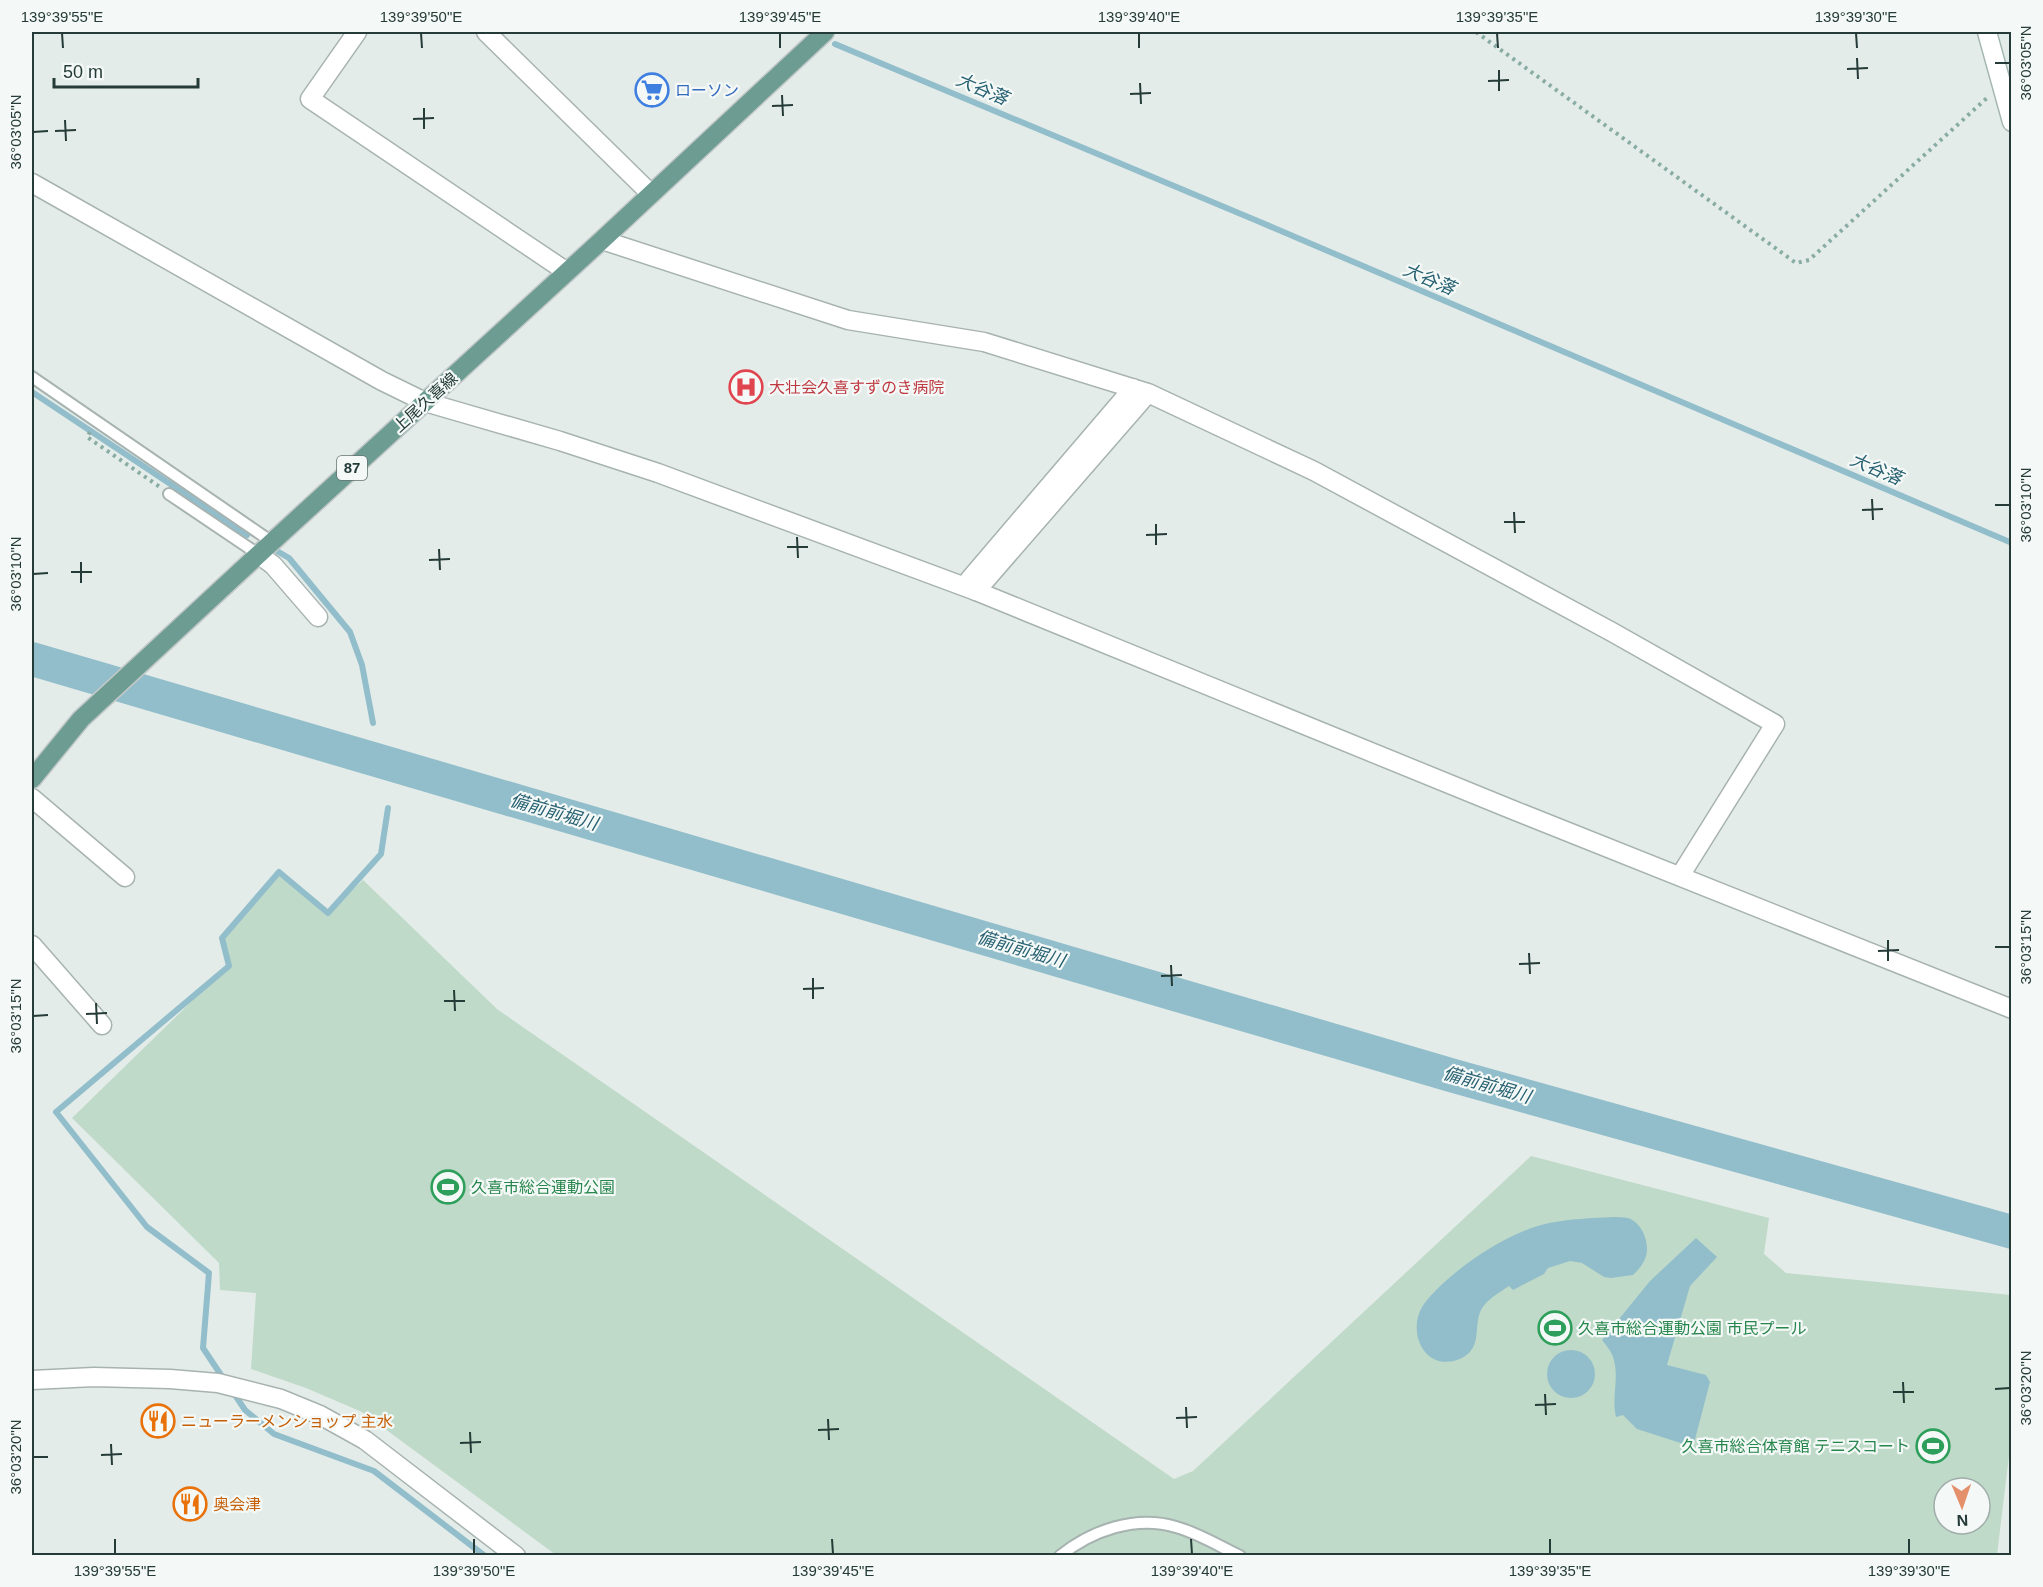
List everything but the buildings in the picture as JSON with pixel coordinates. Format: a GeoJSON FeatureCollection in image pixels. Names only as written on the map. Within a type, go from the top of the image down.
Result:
{"type":"FeatureCollection","features":[{"type":"Feature","properties":{"kind":"main road","name":"上尾久喜線"},"geometry":{"type":"LineString","coordinates":[[32,779],[81,719],[99,702],[825,32]]}},
{"type":"Feature","properties":{"kind":"street"},"geometry":{"type":"LineString","coordinates":[[357,32],[310,99],[567,272]]}},
{"type":"Feature","properties":{"kind":"street"},"geometry":{"type":"LineString","coordinates":[[486,32],[651,194]]}},
{"type":"Feature","properties":{"kind":"street"},"geometry":{"type":"LineString","coordinates":[[1987,32],[2012,122]]}},
{"type":"Feature","properties":{"kind":"street"},"geometry":{"type":"LineString","coordinates":[[32,183],[382,381],[425,402],[560,441],[658,473],[970,589],[2012,1009]]}},
{"type":"Feature","properties":{"kind":"street"},"geometry":{"type":"LineString","coordinates":[[602,240],[848,320],[984,342],[1141,391],[1314,471],[1612,632],[1775,724],[1680,876]]}},
{"type":"Feature","properties":{"kind":"street"},"geometry":{"type":"LineString","coordinates":[[970,589],[1141,391]]}},
{"type":"Feature","properties":{"kind":"street"},"geometry":{"type":"LineString","coordinates":[[258,554],[273,565],[318,617]]}},
{"type":"Feature","properties":{"kind":"street"},"geometry":{"type":"LineString","coordinates":[[32,798],[125,877]]}},
{"type":"Feature","properties":{"kind":"street"},"geometry":{"type":"LineString","coordinates":[[32,945],[102,1025]]}},
{"type":"Feature","properties":{"kind":"street"},"geometry":{"type":"LineString","coordinates":[[32,1380],[94,1377],[170,1379],[218,1383],[281,1399],[320,1415],[365,1440],[516,1556]]}},
{"type":"Feature","properties":{"kind":"lane"},"geometry":{"type":"LineString","coordinates":[[32,377],[272,542]]}},
{"type":"Feature","properties":{"kind":"lane"},"geometry":{"type":"LineString","coordinates":[[169,494],[258,554]]}},
{"type":"Feature","properties":{"kind":"lane"},"geometry":{"type":"LineString","coordinates":[[1060,1556],[1095,1533],[1153,1522],[1178,1527],[1240,1556]]}},
{"type":"Feature","properties":{"kind":"path"},"geometry":{"type":"LineString","coordinates":[[1476,32],[1796,262],[1809,260],[1993,93],[2002,89]]}},
{"type":"Feature","properties":{"kind":"path"},"geometry":{"type":"LineString","coordinates":[[87,437],[169,494]]}},
{"type":"Feature","properties":{"kind":"green space","name":"久喜市総合運動公園"},"geometry":{"type":"Polygon","coordinates":[[[279,872],[328,913],[363,880],[497,1009],[1174,1479],[1193,1471],[1531,1156],[1769,1218],[1764,1254],[1786,1273],[2011,1295],[2012,1431],[1997,1555],[556,1555],[362,1412],[306,1388],[251,1369],[256,1293],[220,1290],[219,1263],[72,1118],[228,966],[222,938],[279,872]]]}},
{"type":"Feature","properties":{"kind":"water"},"geometry":{"type":"Polygon","coordinates":[[[1589,1218],[1628,1218],[1642,1229],[1647,1253],[1643,1264],[1633,1275],[1604,1277],[1582,1263],[1570,1261],[1548,1268],[1544,1274],[1513,1290],[1509,1286],[1486,1303],[1479,1316],[1473,1348],[1462,1358],[1449,1362],[1438,1361],[1422,1348],[1417,1326],[1424,1304],[1448,1279],[1481,1254],[1498,1243],[1533,1227],[1589,1218]]]}},
{"type":"Feature","properties":{"kind":"water"},"geometry":{"type":"Polygon","coordinates":[[[1696,1238],[1717,1257],[1690,1286],[1667,1365],[1706,1375],[1710,1382],[1693,1447],[1637,1429],[1623,1415],[1616,1417],[1615,1364],[1602,1340],[1650,1281],[1696,1238]]]}},
{"type":"Feature","properties":{"kind":"water"},"geometry":{"type":"Polygon","coordinates":[[[1571,1350],[1588,1357],[1595,1374],[1588,1391],[1571,1398],[1554,1391],[1547,1374],[1554,1357],[1571,1350]]]}},
{"type":"Feature","properties":{"kind":"waterway","name":"大谷落"},"geometry":{"type":"LineString","coordinates":[[835,44],[1260,222],[2012,543]]}},
{"type":"Feature","properties":{"kind":"waterway"},"geometry":{"type":"LineString","coordinates":[[32,392],[247,535]]}},
{"type":"Feature","properties":{"kind":"waterway"},"geometry":{"type":"LineString","coordinates":[[277,551],[289,558],[350,632],[362,665],[373,723]]}},
{"type":"Feature","properties":{"kind":"waterway","name":"備前前堀川"},"geometry":{"type":"LineString","coordinates":[[32,659],[1454,1076],[2012,1232]]}},
{"type":"Feature","properties":{"kind":"waterway"},"geometry":{"type":"LineString","coordinates":[[225,1381],[203,1348],[209,1273],[147,1227],[56,1112],[229,966],[222,938],[279,872],[328,913],[381,854],[388,808]]}},
{"type":"Feature","properties":{"kind":"waterway"},"geometry":{"type":"LineString","coordinates":[[233,1392],[245,1410],[274,1434],[374,1471],[485,1556]]}},
{"type":"Feature","properties":{"kind":"place","name":"ローソン"},"geometry":{"type":"Point","coordinates":[652,90]}},
{"type":"Feature","properties":{"kind":"place","name":"大壮会久喜すずのき病院"},"geometry":{"type":"Point","coordinates":[746,387]}},
{"type":"Feature","properties":{"kind":"place","name":"久喜市総合運動公園"},"geometry":{"type":"Point","coordinates":[448,1187]}},
{"type":"Feature","properties":{"kind":"place","name":"久喜市総合運動公園 市民プール"},"geometry":{"type":"Point","coordinates":[1555,1328]}},
{"type":"Feature","properties":{"kind":"place","name":"ニューラーメンショップ 主水"},"geometry":{"type":"Point","coordinates":[158,1421]}},
{"type":"Feature","properties":{"kind":"place","name":"久喜市総合体育館 テニスコート"},"geometry":{"type":"Point","coordinates":[1933,1446]}},
{"type":"Feature","properties":{"kind":"place","name":"奥会津"},"geometry":{"type":"Point","coordinates":[190,1504]}}]}
